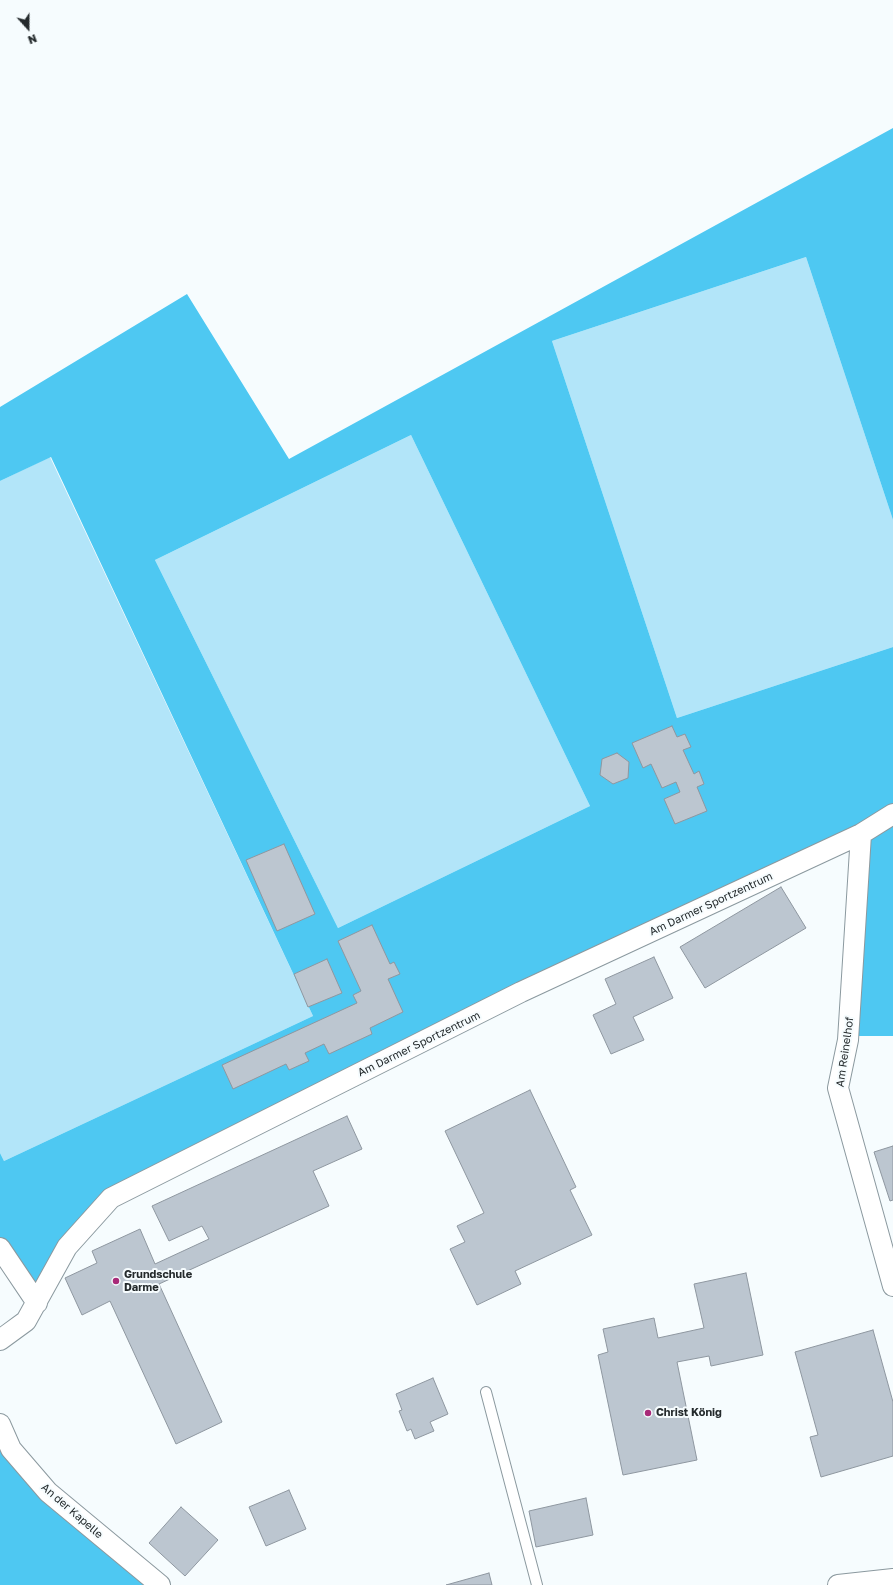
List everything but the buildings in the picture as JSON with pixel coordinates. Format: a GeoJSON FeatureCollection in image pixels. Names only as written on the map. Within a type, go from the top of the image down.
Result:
{"type":"FeatureCollection","features":[{"type":"Feature","properties":{"kind":"street","name":"Am Darmer Sportzentrum"},"geometry":{"type":"LineString","coordinates":[[0,1340],[26,1321],[67,1247],[111,1198],[521,992],[861,834],[893,814]]}},
{"type":"Feature","properties":{"kind":"street","name":"Am Reinelhof"},"geometry":{"type":"LineString","coordinates":[[861,834],[848,1040],[838,1088],[893,1286]]}},
{"type":"Feature","properties":{"kind":"street"},"geometry":{"type":"LineString","coordinates":[[0,1248],[37,1303]]}},
{"type":"Feature","properties":{"kind":"street","name":"An der Kapelle"},"geometry":{"type":"LineString","coordinates":[[0,1424],[11,1449],[48,1492],[160,1585]]}},
{"type":"Feature","properties":{"kind":"street"},"geometry":{"type":"LineString","coordinates":[[838,1585],[893,1579]]}},
{"type":"Feature","properties":{"kind":"lane"},"geometry":{"type":"LineString","coordinates":[[486,1392],[537,1585]]}},
{"type":"Feature","properties":{"kind":"shaded area"},"geometry":{"type":"Polygon","coordinates":[[[893,128],[893,520],[806,257],[552,341],[677,718],[893,647],[893,1036],[840,1036],[855,832],[110,1196],[37,1295],[0,1243],[0,1153],[4,1161],[313,1016],[51,457],[0,481],[0,407],[187,294],[289,459],[893,128]],[[411,435],[155,560],[338,928],[590,806],[411,435]]]}},
{"type":"Feature","properties":{"kind":"shaded area"},"geometry":{"type":"Polygon","coordinates":[[[806,257],[893,520],[893,647],[677,718],[552,341],[806,257]]]}},
{"type":"Feature","properties":{"kind":"shaded area"},"geometry":{"type":"Polygon","coordinates":[[[411,435],[590,806],[338,928],[155,560],[411,435]]]}},
{"type":"Feature","properties":{"kind":"shaded area"},"geometry":{"type":"Polygon","coordinates":[[[50,457],[313,1016],[4,1161],[0,1153],[0,481],[50,457]]]}},
{"type":"Feature","properties":{"kind":"shaded area"},"geometry":{"type":"Polygon","coordinates":[[[0,1429],[9,1450],[157,1585],[0,1585],[0,1429]]]}},
{"type":"Feature","properties":{"kind":"place","name":"Grundschule Darme"},"geometry":{"type":"Point","coordinates":[116,1281]}},
{"type":"Feature","properties":{"kind":"place","name":"Christ König"},"geometry":{"type":"Point","coordinates":[648,1413]}}]}
